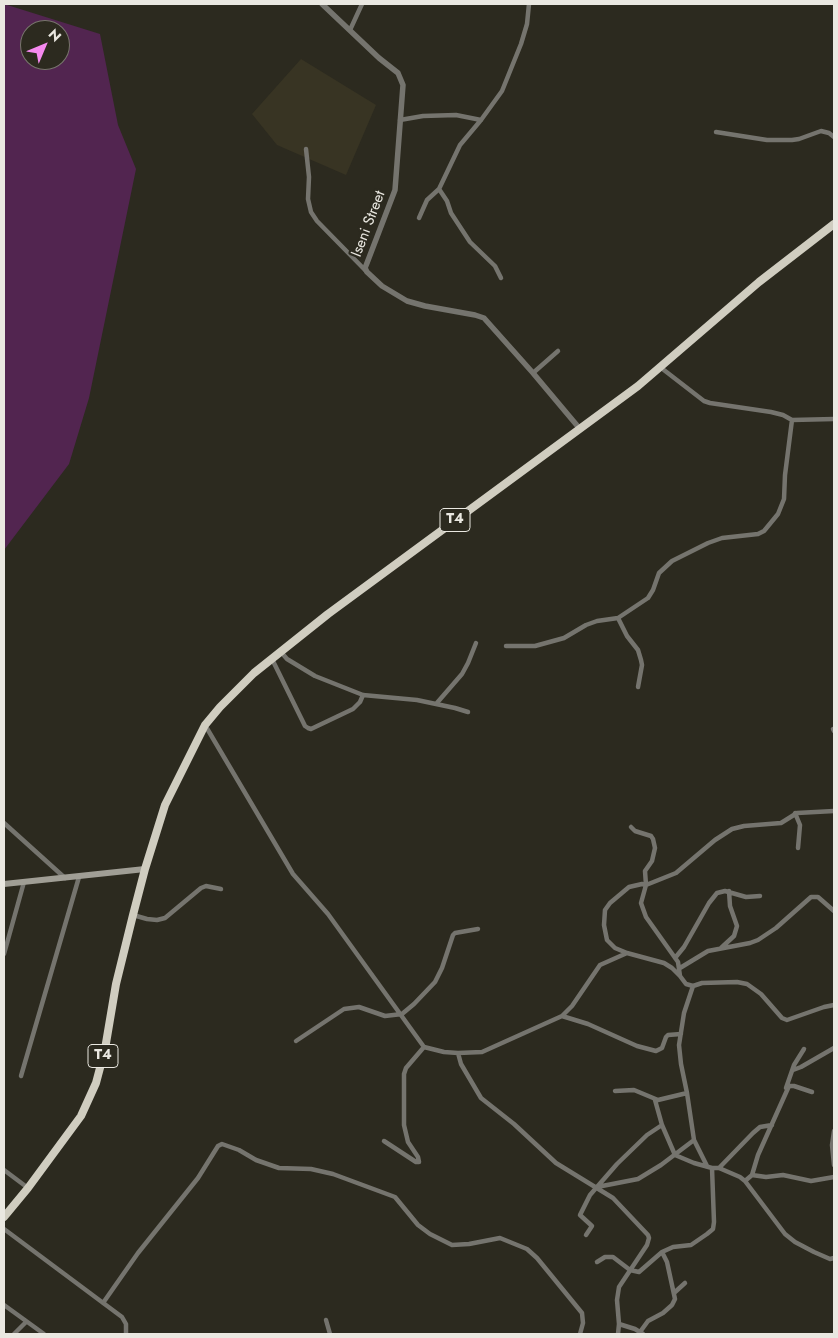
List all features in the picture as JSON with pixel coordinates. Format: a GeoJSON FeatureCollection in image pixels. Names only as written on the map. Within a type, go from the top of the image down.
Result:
{"type":"FeatureCollection","features":[{"type":"Feature","properties":{"kind":"highway","name":"T4"},"geometry":{"type":"LineString","coordinates":[[4,1217],[28,1188],[81,1116],[96,1083],[116,984],[145,869],[164,805],[205,725],[220,707],[254,673],[328,614],[638,386],[759,282],[834,224]]}},
{"type":"Feature","properties":{"kind":"main road"},"geometry":{"type":"LineString","coordinates":[[4,884],[145,869]]}},
{"type":"Feature","properties":{"kind":"street","name":"Iseni Street"},"geometry":{"type":"LineString","coordinates":[[322,4],[402,78],[395,190],[365,268],[367,272],[382,286],[407,302],[475,314],[484,318],[580,429]]}},
{"type":"Feature","properties":{"kind":"street"},"geometry":{"type":"LineString","coordinates":[[350,30],[362,4]]}},
{"type":"Feature","properties":{"kind":"street"},"geometry":{"type":"LineString","coordinates":[[419,218],[429,196],[439,189],[460,145],[502,91],[522,44],[529,4]]}},
{"type":"Feature","properties":{"kind":"street"},"geometry":{"type":"LineString","coordinates":[[400,120],[422,116],[456,115],[481,120]]}},
{"type":"Feature","properties":{"kind":"street"},"geometry":{"type":"LineString","coordinates":[[716,132],[767,140],[792,140],[821,130],[834,137]]}},
{"type":"Feature","properties":{"kind":"street"},"geometry":{"type":"LineString","coordinates":[[306,149],[308,199],[311,212],[367,272]]}},
{"type":"Feature","properties":{"kind":"street"},"geometry":{"type":"LineString","coordinates":[[439,189],[447,201],[451,213],[470,242],[495,266],[501,278]]}},
{"type":"Feature","properties":{"kind":"street"},"geometry":{"type":"LineString","coordinates":[[533,373],[558,351]]}},
{"type":"Feature","properties":{"kind":"street"},"geometry":{"type":"LineString","coordinates":[[660,367],[704,401],[783,415],[792,420],[834,419]]}},
{"type":"Feature","properties":{"kind":"street"},"geometry":{"type":"LineString","coordinates":[[506,646],[535,646],[564,638],[591,623],[618,618],[648,598],[659,573],[672,561],[708,543],[722,538],[758,534],[769,526],[778,514],[784,499],[792,420]]}},
{"type":"Feature","properties":{"kind":"street"},"geometry":{"type":"LineString","coordinates":[[618,618],[627,636],[638,650],[641,660],[642,665],[638,687]]}},
{"type":"Feature","properties":{"kind":"street"},"geometry":{"type":"LineString","coordinates":[[436,704],[462,674],[476,643]]}},
{"type":"Feature","properties":{"kind":"street"},"geometry":{"type":"LineString","coordinates":[[280,652],[287,659],[315,676],[363,695],[417,700],[468,712]]}},
{"type":"Feature","properties":{"kind":"street"},"geometry":{"type":"LineString","coordinates":[[272,659],[305,726],[308,728],[311,729],[353,709],[360,702],[363,695]]}},
{"type":"Feature","properties":{"kind":"street"},"geometry":{"type":"LineString","coordinates":[[205,725],[292,874],[328,914],[424,1047],[444,1052],[482,1052],[562,1016],[572,1006],[600,966],[627,953]]}},
{"type":"Feature","properties":{"kind":"street"},"geometry":{"type":"LineString","coordinates":[[834,811],[795,813],[781,823],[744,826],[732,830],[715,840],[676,873],[646,885],[629,887],[607,906],[604,925],[607,940],[615,948],[664,963],[672,968],[685,983],[693,986],[702,983],[737,982],[747,984],[761,994],[782,1018],[787,1020],[824,1007],[834,1006]]}},
{"type":"Feature","properties":{"kind":"street"},"geometry":{"type":"LineString","coordinates":[[795,813],[800,824],[798,848]]}},
{"type":"Feature","properties":{"kind":"street"},"geometry":{"type":"LineString","coordinates":[[4,823],[65,878]]}},
{"type":"Feature","properties":{"kind":"street"},"geometry":{"type":"LineString","coordinates":[[631,827],[635,831],[647,834],[653,839],[655,848],[652,861],[645,871],[646,885],[641,900],[642,909],[675,958],[680,968],[680,976]]}},
{"type":"Feature","properties":{"kind":"street"},"geometry":{"type":"LineString","coordinates":[[21,1076],[79,877]]}},
{"type":"Feature","properties":{"kind":"street"},"geometry":{"type":"LineString","coordinates":[[4,954],[5,944],[24,882]]}},
{"type":"Feature","properties":{"kind":"street"},"geometry":{"type":"LineString","coordinates":[[133,915],[147,919],[165,918],[201,888],[206,886],[221,889]]}},
{"type":"Feature","properties":{"kind":"street"},"geometry":{"type":"LineString","coordinates":[[675,958],[684,947],[712,898],[719,892],[728,892],[746,897],[760,896]]}},
{"type":"Feature","properties":{"kind":"street"},"geometry":{"type":"LineString","coordinates":[[720,948],[734,936],[737,926],[730,906],[728,892]]}},
{"type":"Feature","properties":{"kind":"street"},"geometry":{"type":"LineString","coordinates":[[680,968],[708,951],[750,944],[758,940],[776,928],[812,897],[818,897],[834,911]]}},
{"type":"Feature","properties":{"kind":"street"},"geometry":{"type":"LineString","coordinates":[[296,1041],[330,1016],[344,1009],[359,1007],[385,1016],[402,1014],[435,982],[442,968],[453,935],[478,929]]}},
{"type":"Feature","properties":{"kind":"street"},"geometry":{"type":"LineString","coordinates":[[597,1262],[608,1256],[613,1257],[630,1270],[640,1272],[662,1252],[673,1247],[691,1245],[713,1229],[710,1167],[694,1140],[679,1045],[685,1008],[693,986]]}},
{"type":"Feature","properties":{"kind":"street"},"geometry":{"type":"LineString","coordinates":[[562,1016],[588,1024],[637,1046],[656,1051],[662,1048],[668,1035],[681,1034]]}},
{"type":"Feature","properties":{"kind":"street"},"geometry":{"type":"LineString","coordinates":[[384,1141],[416,1162],[419,1162],[418,1157],[408,1142],[404,1125],[404,1074],[406,1068],[424,1047]]}},
{"type":"Feature","properties":{"kind":"street"},"geometry":{"type":"LineString","coordinates":[[793,1070],[834,1048]]}},
{"type":"Feature","properties":{"kind":"street"},"geometry":{"type":"LineString","coordinates":[[745,1181],[752,1175],[758,1155],[786,1091],[788,1080],[804,1049]]}},
{"type":"Feature","properties":{"kind":"street"},"geometry":{"type":"LineString","coordinates":[[458,1053],[461,1064],[481,1098],[514,1124],[556,1163],[615,1200],[649,1237],[647,1245],[622,1283],[617,1297],[620,1324],[618,1334]]}},
{"type":"Feature","properties":{"kind":"street"},"geometry":{"type":"LineString","coordinates":[[786,1091],[791,1085],[812,1092]]}},
{"type":"Feature","properties":{"kind":"street"},"geometry":{"type":"LineString","coordinates":[[614,1092],[634,1090],[655,1100],[687,1093]]}},
{"type":"Feature","properties":{"kind":"street"},"geometry":{"type":"LineString","coordinates":[[655,1100],[662,1125],[675,1154],[694,1163],[719,1168],[745,1181],[785,1234],[795,1242],[814,1252],[830,1259],[834,1258]]}},
{"type":"Feature","properties":{"kind":"street"},"geometry":{"type":"LineString","coordinates":[[586,1235],[592,1226],[580,1214],[595,1187],[647,1135],[662,1125]]}},
{"type":"Feature","properties":{"kind":"street"},"geometry":{"type":"LineString","coordinates":[[719,1168],[752,1133],[760,1127],[772,1125]]}},
{"type":"Feature","properties":{"kind":"street"},"geometry":{"type":"LineString","coordinates":[[834,1132],[832,1145],[834,1165]]}},
{"type":"Feature","properties":{"kind":"street"},"geometry":{"type":"LineString","coordinates":[[595,1187],[633,1180],[656,1169],[694,1140]]}},
{"type":"Feature","properties":{"kind":"street"},"geometry":{"type":"LineString","coordinates":[[103,1303],[138,1253],[198,1178],[218,1146],[222,1144],[239,1150],[256,1160],[279,1168],[311,1169],[333,1174],[395,1197],[418,1225],[430,1234],[452,1245],[500,1238],[527,1248],[582,1313],[583,1323],[580,1334]]}},
{"type":"Feature","properties":{"kind":"street"},"geometry":{"type":"LineString","coordinates":[[4,1170],[28,1188]]}},
{"type":"Feature","properties":{"kind":"street"},"geometry":{"type":"LineString","coordinates":[[752,1175],[766,1178],[781,1174],[811,1181],[834,1177]]}},
{"type":"Feature","properties":{"kind":"street"},"geometry":{"type":"LineString","coordinates":[[4,1229],[125,1320],[126,1334]]}},
{"type":"Feature","properties":{"kind":"street"},"geometry":{"type":"LineString","coordinates":[[620,1324],[641,1333],[648,1321],[663,1313],[673,1304],[675,1297],[667,1262],[662,1252]]}},
{"type":"Feature","properties":{"kind":"street"},"geometry":{"type":"LineString","coordinates":[[674,1293],[684,1283]]}},
{"type":"Feature","properties":{"kind":"street"},"geometry":{"type":"LineString","coordinates":[[4,1306],[44,1334]]}},
{"type":"Feature","properties":{"kind":"street"},"geometry":{"type":"LineString","coordinates":[[326,1320],[330,1334]]}},
{"type":"Feature","properties":{"kind":"street"},"geometry":{"type":"LineString","coordinates":[[14,1334],[26,1322]]}},
{"type":"Feature","properties":{"kind":"shaded area"},"geometry":{"type":"Polygon","coordinates":[[[4,4],[55,20],[20,20],[20,70],[70,70],[70,25],[100,34],[118,125],[136,169],[89,398],[69,464],[4,550],[4,4]]]}},
{"type":"Feature","properties":{"kind":"shaded area"},"geometry":{"type":"Polygon","coordinates":[[[301,59],[376,105],[346,175],[277,145],[252,114],[301,59]]]}}]}
